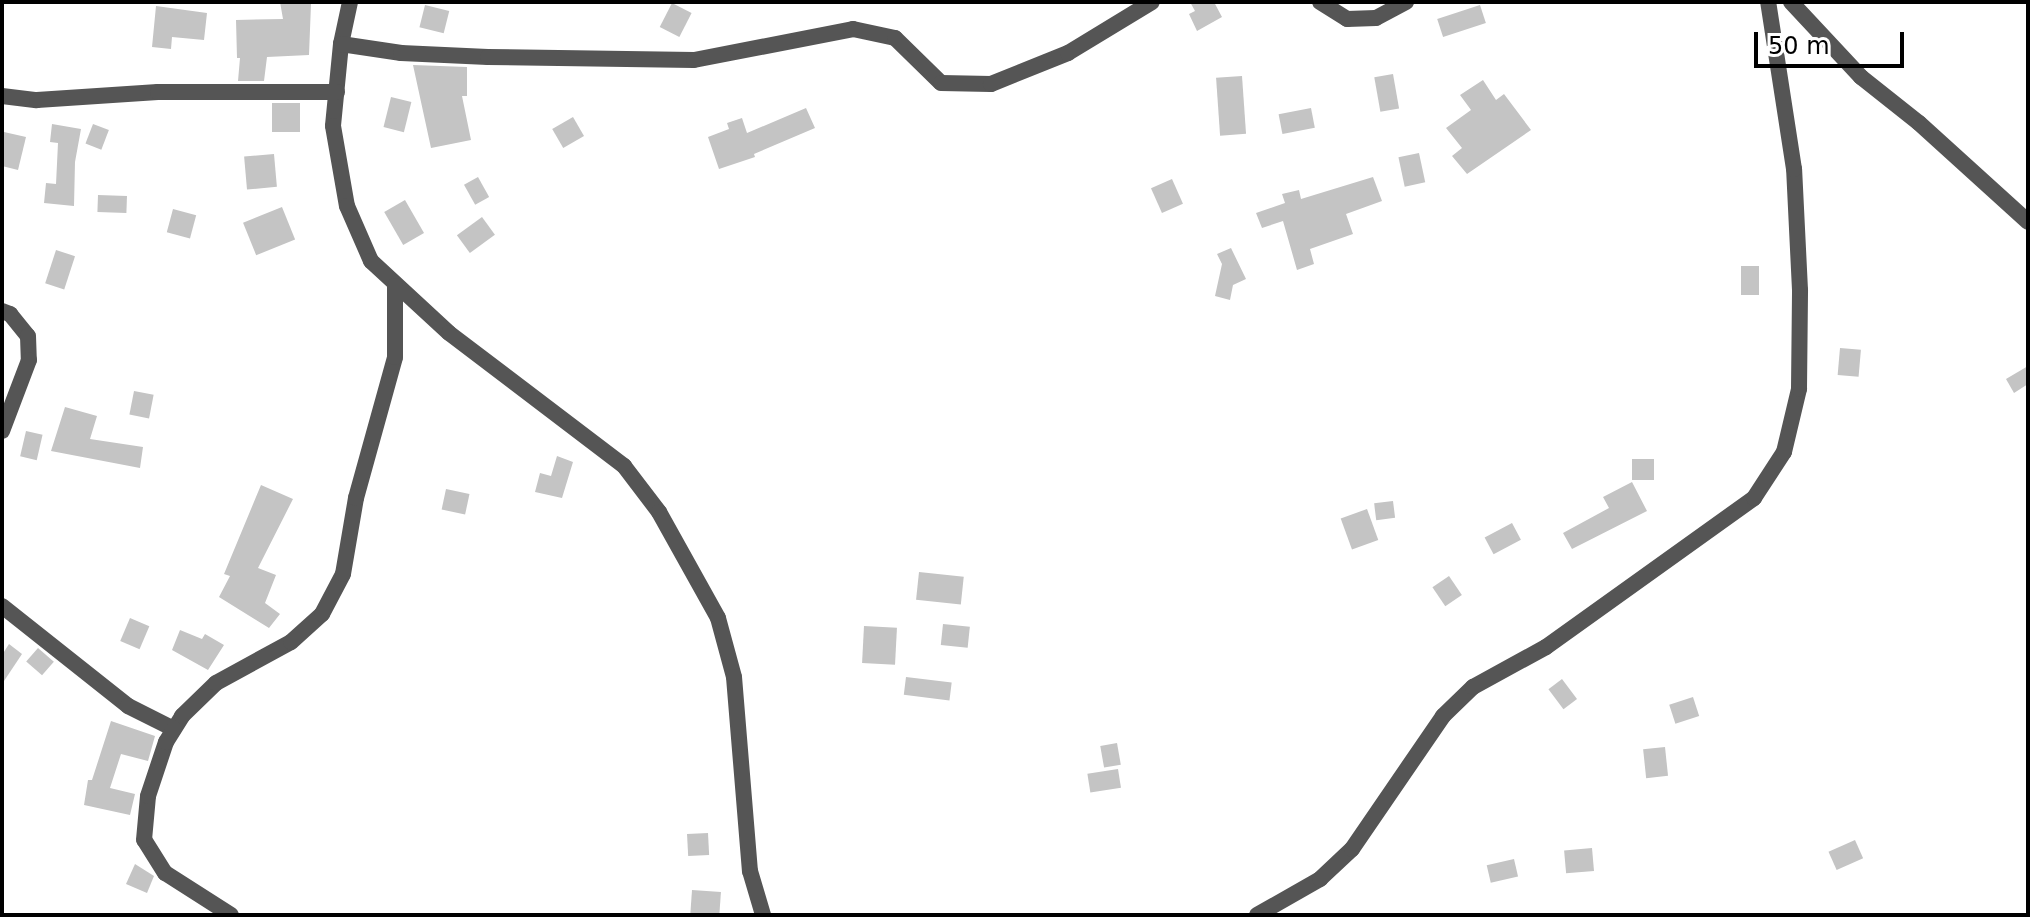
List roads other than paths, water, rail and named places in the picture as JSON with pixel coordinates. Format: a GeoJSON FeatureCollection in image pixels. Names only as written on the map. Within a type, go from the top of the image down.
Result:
{"type":"FeatureCollection","features":[{"type":"Feature","properties":{"kind":"street"},"geometry":{"type":"LineString","coordinates":[[350,2],[341,44],[333,126],[347,206],[371,261],[449,333],[624,466],[659,512],[718,618],[734,677],[750,871],[763,915]]}},
{"type":"Feature","properties":{"kind":"street"},"geometry":{"type":"LineString","coordinates":[[341,44],[401,53],[488,57],[694,60],[853,29],[895,38],[941,83],[991,84],[1068,53],[1152,2]]}},
{"type":"Feature","properties":{"kind":"street"},"geometry":{"type":"LineString","coordinates":[[1320,2],[1347,19],[1376,18],[1406,2]]}},
{"type":"Feature","properties":{"kind":"street"},"geometry":{"type":"LineString","coordinates":[[1257,915],[1320,879],[1352,849],[1443,716],[1473,687],[1546,647],[1754,498],[1784,452],[1799,389],[1800,290],[1794,169],[1768,2]]}},
{"type":"Feature","properties":{"kind":"street"},"geometry":{"type":"LineString","coordinates":[[1791,2],[1861,77],[1919,123],[2028,222]]}},
{"type":"Feature","properties":{"kind":"street"},"geometry":{"type":"LineString","coordinates":[[2,96],[37,100],[158,92],[337,92]]}},
{"type":"Feature","properties":{"kind":"street"},"geometry":{"type":"LineString","coordinates":[[231,915],[165,873],[144,840],[148,796],[166,742],[182,716],[216,683],[291,642],[322,614],[343,574],[356,498],[395,357],[395,286]]}},
{"type":"Feature","properties":{"kind":"street"},"geometry":{"type":"LineString","coordinates":[[2,311],[10,314],[28,336],[29,360],[2,431]]}},
{"type":"Feature","properties":{"kind":"street"},"geometry":{"type":"LineString","coordinates":[[2,606],[37,631],[87,677],[128,706],[174,729]]}}]}
